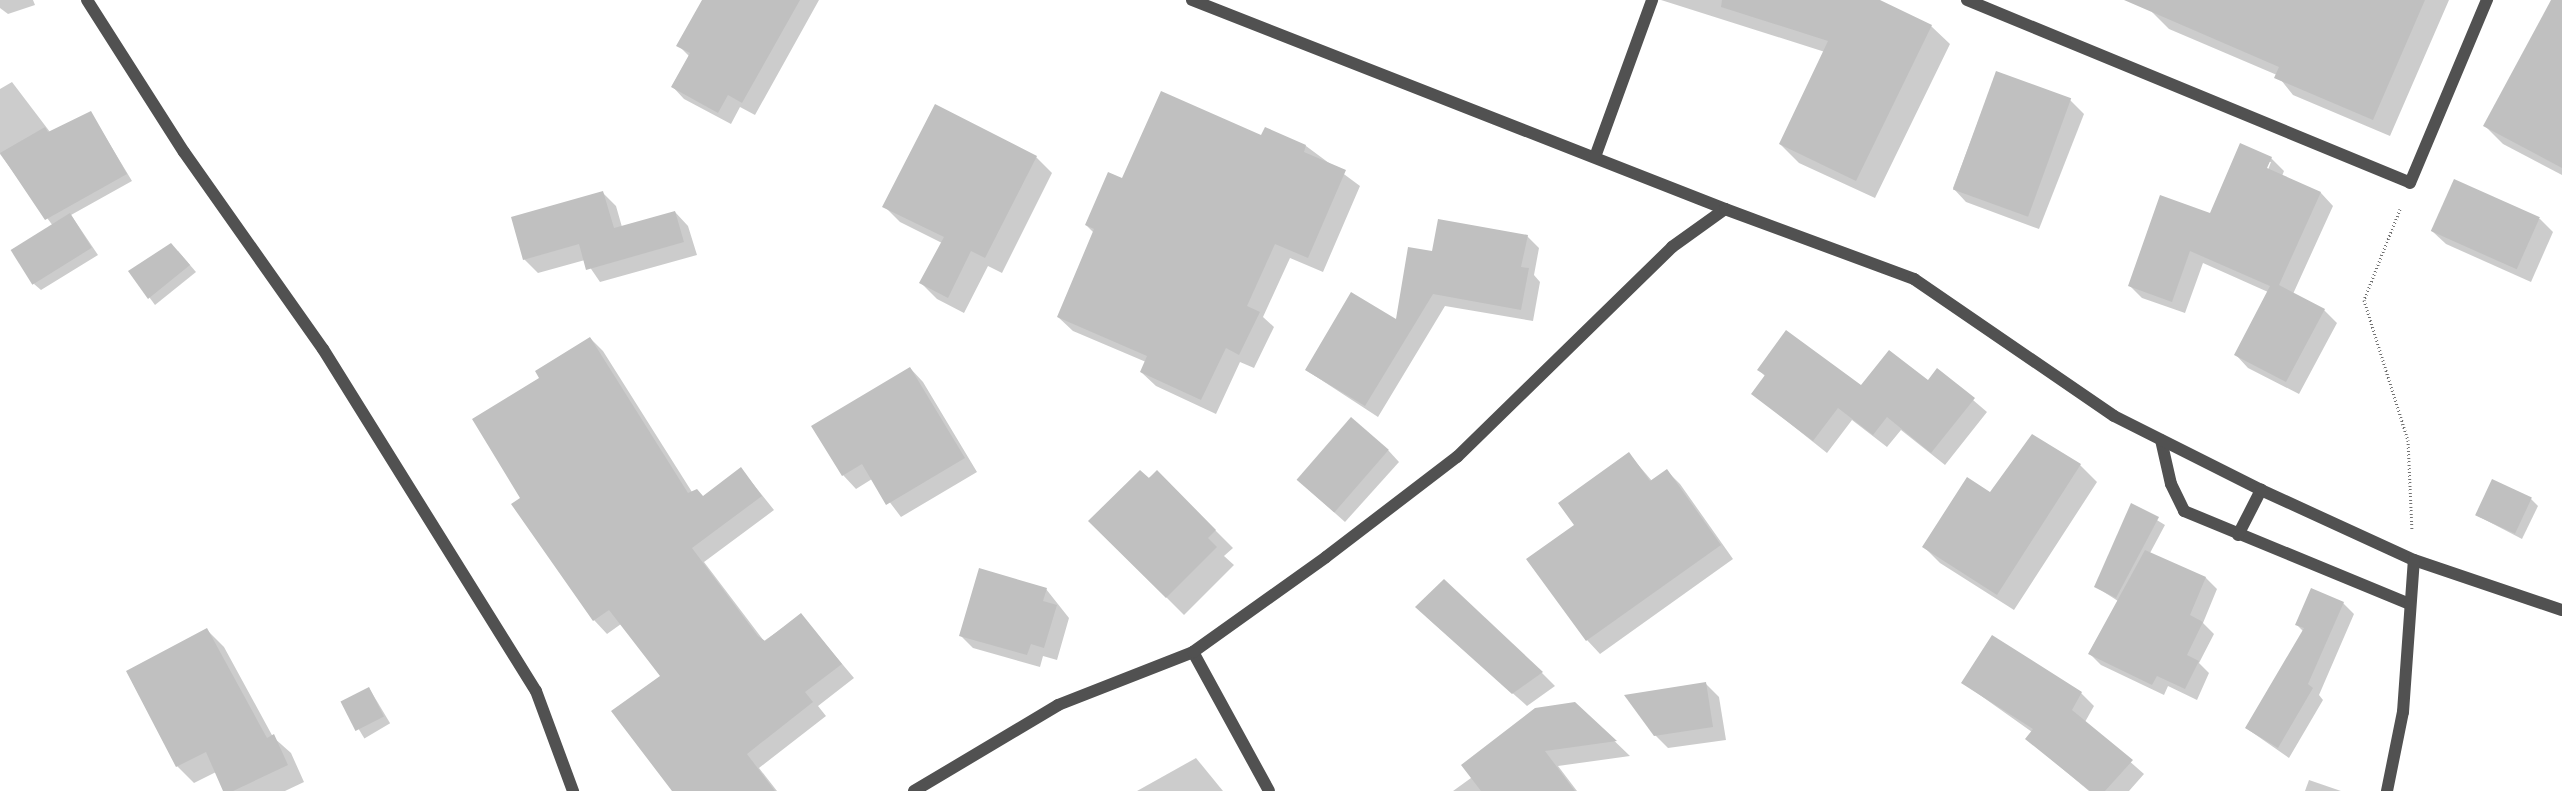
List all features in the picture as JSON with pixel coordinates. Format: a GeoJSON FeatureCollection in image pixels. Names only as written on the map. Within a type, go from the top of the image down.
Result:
{"type":"FeatureCollection","features":[{"type":"Feature","properties":{"kind":"street"},"geometry":{"type":"LineString","coordinates":[[87,0],[184,152],[322,349],[530,683],[558,743],[573,791]]}},
{"type":"Feature","properties":{"kind":"street"},"geometry":{"type":"LineString","coordinates":[[1192,0],[1725,209],[1914,280],[2114,416],[2161,440],[2261,490],[2414,560],[2562,610]]}},
{"type":"Feature","properties":{"kind":"street"},"geometry":{"type":"LineString","coordinates":[[1595,157],[1652,0]]}},
{"type":"Feature","properties":{"kind":"street"},"geometry":{"type":"LineString","coordinates":[[1967,0],[2410,183],[2487,0]]}},
{"type":"Feature","properties":{"kind":"street"},"geometry":{"type":"LineString","coordinates":[[914,791],[1058,705],[1193,652],[1457,457],[1672,247],[1725,209]]}},
{"type":"Feature","properties":{"kind":"street"},"geometry":{"type":"LineString","coordinates":[[2161,440],[2171,484],[2184,511],[2238,535],[2410,604]]}},
{"type":"Feature","properties":{"kind":"street"},"geometry":{"type":"LineString","coordinates":[[2238,535],[2261,490]]}},
{"type":"Feature","properties":{"kind":"street"},"geometry":{"type":"LineString","coordinates":[[2387,791],[2402,712],[2414,560]]}},
{"type":"Feature","properties":{"kind":"street"},"geometry":{"type":"LineString","coordinates":[[1193,652],[1269,791]]}},
{"type":"Feature","properties":{"kind":"path"},"geometry":{"type":"LineString","coordinates":[[2410,183],[2364,300],[2408,440],[2414,560]]}},
{"type":"Feature","properties":{"kind":"building"},"geometry":{"type":"Polygon","coordinates":[[[702,0],[800,0],[742,103],[728,95],[718,113],[671,87],[690,53],[676,46],[702,0]]]}},
{"type":"Feature","properties":{"kind":"building"},"geometry":{"type":"Polygon","coordinates":[[[1722,0],[1880,0],[1932,25],[1856,181],[1779,144],[1828,41],[1721,7],[1722,0]]]}},
{"type":"Feature","properties":{"kind":"building"},"geometry":{"type":"Polygon","coordinates":[[[2124,0],[2425,0],[2373,120],[2274,78],[2279,67],[2124,0]]]}},
{"type":"Feature","properties":{"kind":"building"},"geometry":{"type":"Polygon","coordinates":[[[2551,0],[2562,0],[2562,168],[2483,126],[2551,0]]]}},
{"type":"Feature","properties":{"kind":"building"},"geometry":{"type":"Polygon","coordinates":[[[1996,71],[2071,98],[2028,217],[1953,189],[1996,71]]]}},
{"type":"Feature","properties":{"kind":"building"},"geometry":{"type":"Polygon","coordinates":[[[1161,91],[1261,135],[1265,127],[1306,145],[1304,152],[1346,170],[1308,258],[1275,244],[1247,306],[1260,312],[1239,355],[1226,348],[1201,400],[1140,372],[1147,356],[1057,317],[1094,229],[1085,225],[1108,172],[1122,178],[1161,91]]]}},
{"type":"Feature","properties":{"kind":"building"},"geometry":{"type":"Polygon","coordinates":[[[935,104],[1037,156],[985,258],[971,251],[948,298],[919,283],[944,237],[882,207],[935,104]]]}},
{"type":"Feature","properties":{"kind":"building"},"geometry":{"type":"Polygon","coordinates":[[[91,111],[127,174],[45,220],[0,153],[45,127],[48,132],[91,111]]]}},
{"type":"Feature","properties":{"kind":"building"},"geometry":{"type":"Polygon","coordinates":[[[2240,143],[2272,157],[2267,168],[2321,192],[2279,285],[2325,309],[2286,382],[2234,355],[2270,286],[2190,251],[2172,302],[2128,286],[2160,195],[2210,213],[2240,143]]]}},
{"type":"Feature","properties":{"kind":"building"},"geometry":{"type":"Polygon","coordinates":[[[2454,179],[2540,217],[2517,269],[2431,231],[2454,179]]]}},
{"type":"Feature","properties":{"kind":"building"},"geometry":{"type":"Polygon","coordinates":[[[603,191],[614,228],[675,211],[684,242],[586,270],[579,244],[523,260],[511,217],[603,191]]]}},
{"type":"Feature","properties":{"kind":"building"},"geometry":{"type":"Polygon","coordinates":[[[70,213],[92,248],[32,285],[11,250],[70,213]]]}},
{"type":"Feature","properties":{"kind":"building"},"geometry":{"type":"Polygon","coordinates":[[[1438,219],[1528,235],[1521,267],[1529,268],[1521,310],[1433,294],[1365,406],[1305,370],[1351,292],[1396,319],[1408,247],[1432,251],[1438,219]]]}},
{"type":"Feature","properties":{"kind":"building"},"geometry":{"type":"Polygon","coordinates":[[[171,243],[190,265],[148,299],[128,271],[171,243]]]}},
{"type":"Feature","properties":{"kind":"building"},"geometry":{"type":"Polygon","coordinates":[[[1786,330],[1861,385],[1889,350],[1928,380],[1937,368],[1975,398],[1931,453],[1887,417],[1873,435],[1838,408],[1813,441],[1751,394],[1765,375],[1757,370],[1786,330]]]}},
{"type":"Feature","properties":{"kind":"building"},"geometry":{"type":"Polygon","coordinates":[[[590,337],[688,493],[697,489],[703,496],[741,467],[762,496],[692,548],[758,636],[765,641],[801,613],[842,664],[805,692],[813,702],[747,754],[775,791],[672,791],[611,711],[660,676],[609,610],[593,621],[511,504],[520,498],[472,419],[539,378],[535,371],[590,337]]]}},
{"type":"Feature","properties":{"kind":"building"},"geometry":{"type":"Polygon","coordinates":[[[910,367],[965,458],[886,505],[862,464],[842,476],[811,426],[910,367]]]}},
{"type":"Feature","properties":{"kind":"building"},"geometry":{"type":"Polygon","coordinates":[[[1351,417],[1389,450],[1334,512],[1297,480],[1351,417]]]}},
{"type":"Feature","properties":{"kind":"building"},"geometry":{"type":"Polygon","coordinates":[[[2032,434],[2081,464],[1997,595],[1922,547],[1967,477],[1990,492],[2032,434]]]}},
{"type":"Feature","properties":{"kind":"building"},"geometry":{"type":"Polygon","coordinates":[[[1629,452],[1650,481],[1667,469],[1721,545],[1586,641],[1526,559],[1574,525],[1558,503],[1629,452]]]}},
{"type":"Feature","properties":{"kind":"building"},"geometry":{"type":"Polygon","coordinates":[[[1140,470],[1149,478],[1157,470],[1216,530],[1208,538],[1217,547],[1166,598],[1088,521],[1140,470]]]}},
{"type":"Feature","properties":{"kind":"building"},"geometry":{"type":"Polygon","coordinates":[[[2492,479],[2532,498],[2515,534],[2475,515],[2492,479]]]}},
{"type":"Feature","properties":{"kind":"building"},"geometry":{"type":"Polygon","coordinates":[[[2131,503],[2159,517],[2116,598],[2094,587],[2131,503]]]}},
{"type":"Feature","properties":{"kind":"building"},"geometry":{"type":"Polygon","coordinates":[[[2145,550],[2206,577],[2190,615],[2203,622],[2187,655],[2199,661],[2185,689],[2157,676],[2152,685],[2088,654],[2145,550]]]}},
{"type":"Feature","properties":{"kind":"building"},"geometry":{"type":"Polygon","coordinates":[[[979,568],[1047,588],[1043,601],[1057,605],[1044,648],[1031,644],[1027,655],[959,636],[979,568]]]}},
{"type":"Feature","properties":{"kind":"building"},"geometry":{"type":"Polygon","coordinates":[[[1444,579],[1543,672],[1512,694],[1415,607],[1444,579]]]}},
{"type":"Feature","properties":{"kind":"building"},"geometry":{"type":"Polygon","coordinates":[[[2311,588],[2344,602],[2308,684],[2313,688],[2278,748],[2245,728],[2304,628],[2295,625],[2311,588]]]}},
{"type":"Feature","properties":{"kind":"building"},"geometry":{"type":"Polygon","coordinates":[[[207,628],[267,738],[274,734],[288,765],[233,791],[223,791],[206,752],[176,767],[126,671],[207,628]]]}},
{"type":"Feature","properties":{"kind":"building"},"geometry":{"type":"Polygon","coordinates":[[[1992,635],[2082,692],[2072,710],[2133,760],[2105,791],[2090,791],[2025,739],[2033,729],[1961,683],[1992,635]]]}},
{"type":"Feature","properties":{"kind":"building"},"geometry":{"type":"Polygon","coordinates":[[[1706,682],[1713,727],[1654,736],[1624,695],[1706,682]]]}},
{"type":"Feature","properties":{"kind":"building"},"geometry":{"type":"Polygon","coordinates":[[[369,687],[384,716],[355,731],[340,702],[369,687]]]}},
{"type":"Feature","properties":{"kind":"building"},"geometry":{"type":"Polygon","coordinates":[[[1575,702],[1617,741],[1545,751],[1575,791],[1481,791],[1461,765],[1535,708],[1575,702]]]}}]}
